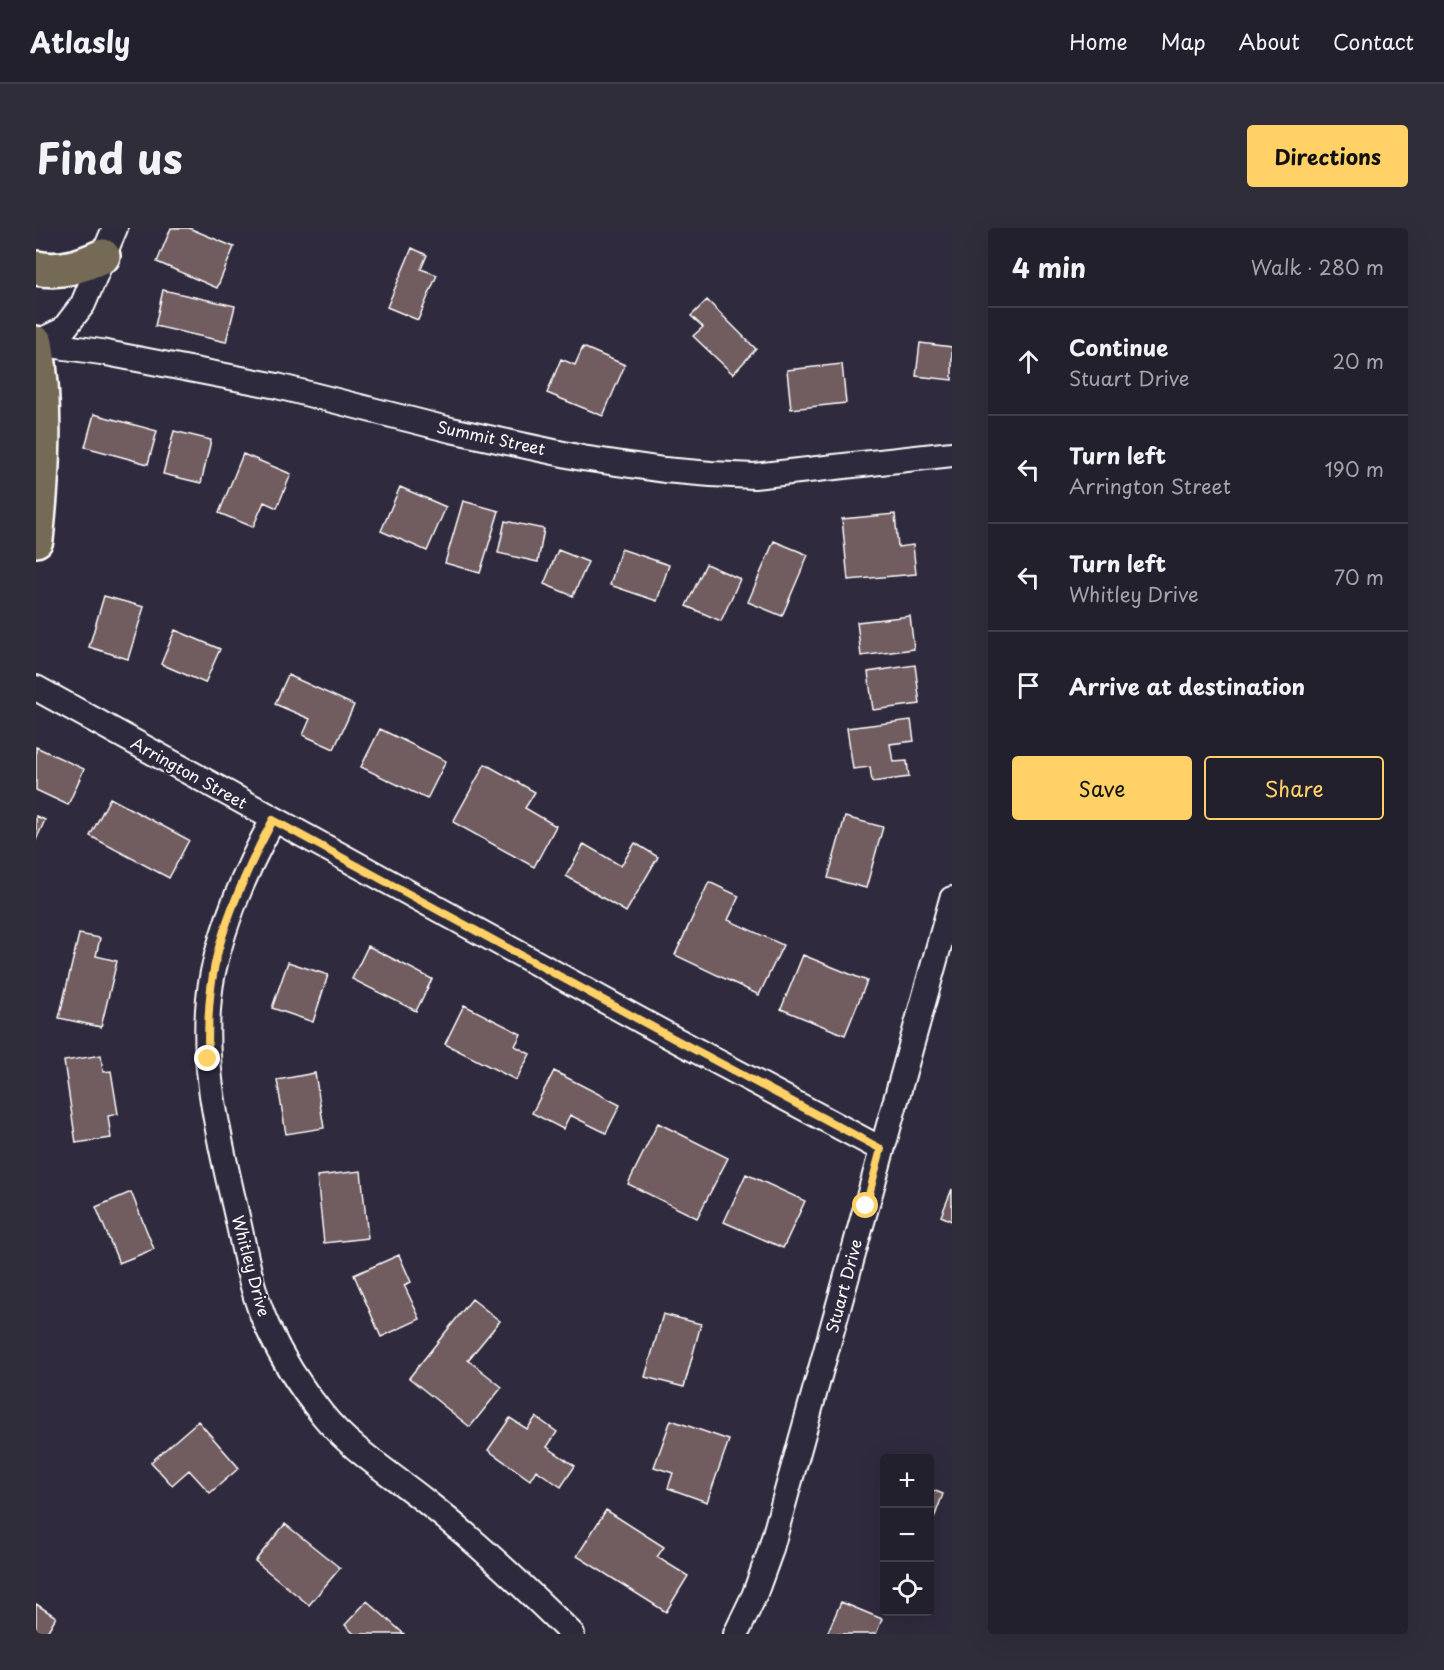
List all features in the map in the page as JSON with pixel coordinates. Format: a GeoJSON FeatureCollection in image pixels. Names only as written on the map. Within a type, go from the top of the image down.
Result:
{"type":"FeatureCollection","features":[{"type":"Feature","properties":{"kind":"main road"},"geometry":{"type":"LineString","coordinates":[[36,268],[51,271],[78,267],[110,242]]}},
{"type":"Feature","properties":{"kind":"main road"},"geometry":{"type":"LineString","coordinates":[[36,343],[42,378],[43,404],[36,540]]}},
{"type":"Feature","properties":{"kind":"street"},"geometry":{"type":"LineString","coordinates":[[36,343],[63,330],[83,304],[110,242]]}},
{"type":"Feature","properties":{"kind":"street","name":"Summit Street"},"geometry":{"type":"LineString","coordinates":[[36,343],[101,352],[277,386],[451,430],[582,458],[664,470],[754,476],[952,454]]}},
{"type":"Feature","properties":{"kind":"street","name":"Arrington Street"},"geometry":{"type":"LineString","coordinates":[[36,688],[273,820],[881,1149]]}},
{"type":"Feature","properties":{"kind":"street","name":"Whitley Drive"},"geometry":{"type":"LineString","coordinates":[[273,820],[256,852],[220,945],[208,1012],[208,1059],[218,1131],[255,1295],[267,1327],[296,1382],[324,1416],[357,1449],[474,1541],[572,1634]]}},
{"type":"Feature","properties":{"kind":"street","name":"Stuart Drive"},"geometry":{"type":"LineString","coordinates":[[736,1634],[754,1596],[770,1552],[881,1149],[945,951],[952,899]]}},
{"type":"Feature","properties":{"kind":"building"},"geometry":{"type":"Polygon","coordinates":[[[171,228],[189,228],[234,247],[217,288],[157,262],[171,228]]]}},
{"type":"Feature","properties":{"kind":"building"},"geometry":{"type":"Polygon","coordinates":[[[412,248],[427,255],[421,269],[437,275],[418,320],[387,307],[412,248]]]}},
{"type":"Feature","properties":{"kind":"building"},"geometry":{"type":"Polygon","coordinates":[[[163,290],[235,306],[226,342],[155,326],[163,290]]]}},
{"type":"Feature","properties":{"kind":"building"},"geometry":{"type":"Polygon","coordinates":[[[707,300],[756,349],[733,374],[693,336],[703,327],[691,316],[707,300]]]}},
{"type":"Feature","properties":{"kind":"building"},"geometry":{"type":"Polygon","coordinates":[[[920,343],[952,347],[952,380],[916,376],[920,343]]]}},
{"type":"Feature","properties":{"kind":"building"},"geometry":{"type":"Polygon","coordinates":[[[583,347],[625,365],[603,416],[547,393],[561,359],[575,365],[583,347]]]}},
{"type":"Feature","properties":{"kind":"building"},"geometry":{"type":"Polygon","coordinates":[[[842,364],[846,403],[791,409],[787,370],[842,364]]]}},
{"type":"Feature","properties":{"kind":"building"},"geometry":{"type":"Polygon","coordinates":[[[94,414],[157,431],[148,464],[85,447],[94,414]]]}},
{"type":"Feature","properties":{"kind":"building"},"geometry":{"type":"Polygon","coordinates":[[[174,431],[211,440],[201,483],[163,474],[174,431]]]}},
{"type":"Feature","properties":{"kind":"building"},"geometry":{"type":"Polygon","coordinates":[[[243,454],[291,474],[277,508],[264,502],[253,527],[219,513],[243,454]]]}},
{"type":"Feature","properties":{"kind":"building"},"geometry":{"type":"Polygon","coordinates":[[[400,487],[446,507],[427,551],[381,531],[400,487]]]}},
{"type":"Feature","properties":{"kind":"building"},"geometry":{"type":"Polygon","coordinates":[[[463,501],[499,511],[480,573],[445,563],[463,501]]]}},
{"type":"Feature","properties":{"kind":"building"},"geometry":{"type":"Polygon","coordinates":[[[895,514],[898,547],[913,545],[916,574],[848,580],[842,519],[895,514]]]}},
{"type":"Feature","properties":{"kind":"building"},"geometry":{"type":"Polygon","coordinates":[[[505,521],[544,529],[538,562],[498,553],[505,521]]]}},
{"type":"Feature","properties":{"kind":"building"},"geometry":{"type":"Polygon","coordinates":[[[774,541],[808,555],[782,616],[748,602],[774,541]]]}},
{"type":"Feature","properties":{"kind":"building"},"geometry":{"type":"Polygon","coordinates":[[[621,549],[669,565],[657,601],[610,585],[621,549]]]}},
{"type":"Feature","properties":{"kind":"building"},"geometry":{"type":"Polygon","coordinates":[[[558,550],[588,562],[573,596],[544,584],[558,550]]]}},
{"type":"Feature","properties":{"kind":"building"},"geometry":{"type":"Polygon","coordinates":[[[706,564],[740,579],[721,621],[686,606],[706,564]]]}},
{"type":"Feature","properties":{"kind":"building"},"geometry":{"type":"Polygon","coordinates":[[[104,596],[144,607],[128,659],[89,647],[104,596]]]}},
{"type":"Feature","properties":{"kind":"building"},"geometry":{"type":"Polygon","coordinates":[[[910,616],[914,649],[861,656],[857,622],[910,616]]]}},
{"type":"Feature","properties":{"kind":"building"},"geometry":{"type":"Polygon","coordinates":[[[175,630],[220,649],[205,683],[161,664],[175,630]]]}},
{"type":"Feature","properties":{"kind":"building"},"geometry":{"type":"Polygon","coordinates":[[[915,665],[920,704],[873,710],[868,672],[915,665]]]}},
{"type":"Feature","properties":{"kind":"building"},"geometry":{"type":"Polygon","coordinates":[[[288,675],[354,705],[334,749],[303,735],[310,719],[275,704],[288,675]]]}},
{"type":"Feature","properties":{"kind":"building"},"geometry":{"type":"Polygon","coordinates":[[[911,720],[914,741],[890,744],[893,762],[907,761],[909,777],[872,782],[870,767],[853,769],[847,728],[911,720]]]}},
{"type":"Feature","properties":{"kind":"building"},"geometry":{"type":"Polygon","coordinates":[[[380,729],[446,761],[427,799],[361,767],[380,729]]]}},
{"type":"Feature","properties":{"kind":"building"},"geometry":{"type":"Polygon","coordinates":[[[36,747],[84,769],[68,805],[36,790],[36,747]]]}},
{"type":"Feature","properties":{"kind":"building"},"geometry":{"type":"Polygon","coordinates":[[[485,764],[535,792],[525,808],[556,826],[534,867],[453,822],[485,764]]]}},
{"type":"Feature","properties":{"kind":"building"},"geometry":{"type":"Polygon","coordinates":[[[110,798],[189,840],[169,878],[90,836],[110,798]]]}},
{"type":"Feature","properties":{"kind":"building"},"geometry":{"type":"Polygon","coordinates":[[[36,816],[45,820],[36,840],[36,816]]]}},
{"type":"Feature","properties":{"kind":"building"},"geometry":{"type":"Polygon","coordinates":[[[845,817],[883,827],[866,888],[828,878],[845,817]]]}},
{"type":"Feature","properties":{"kind":"building"},"geometry":{"type":"Polygon","coordinates":[[[635,843],[658,857],[626,912],[566,876],[584,844],[621,866],[635,843]]]}},
{"type":"Feature","properties":{"kind":"building"},"geometry":{"type":"Polygon","coordinates":[[[709,882],[739,896],[728,920],[783,945],[759,995],[675,955],[709,882]]]}},
{"type":"Feature","properties":{"kind":"building"},"geometry":{"type":"Polygon","coordinates":[[[79,934],[100,938],[96,956],[117,961],[101,1027],[59,1018],[79,934]]]}},
{"type":"Feature","properties":{"kind":"building"},"geometry":{"type":"Polygon","coordinates":[[[368,946],[432,979],[416,1011],[352,979],[368,946]]]}},
{"type":"Feature","properties":{"kind":"building"},"geometry":{"type":"Polygon","coordinates":[[[803,955],[867,981],[845,1035],[781,1009],[803,955]]]}},
{"type":"Feature","properties":{"kind":"building"},"geometry":{"type":"Polygon","coordinates":[[[288,962],[328,975],[313,1022],[272,1008],[288,962]]]}},
{"type":"Feature","properties":{"kind":"building"},"geometry":{"type":"Polygon","coordinates":[[[464,1005],[521,1034],[515,1046],[530,1054],[516,1080],[445,1044],[464,1005]]]}},
{"type":"Feature","properties":{"kind":"building"},"geometry":{"type":"Polygon","coordinates":[[[101,1055],[103,1072],[111,1071],[118,1114],[108,1116],[111,1138],[76,1143],[64,1061],[101,1055]]]}},
{"type":"Feature","properties":{"kind":"building"},"geometry":{"type":"Polygon","coordinates":[[[554,1071],[620,1105],[606,1133],[570,1115],[563,1129],[532,1113],[554,1071]]]}},
{"type":"Feature","properties":{"kind":"building"},"geometry":{"type":"Polygon","coordinates":[[[315,1073],[324,1128],[286,1134],[277,1080],[315,1073]]]}},
{"type":"Feature","properties":{"kind":"building"},"geometry":{"type":"Polygon","coordinates":[[[658,1123],[728,1158],[697,1218],[628,1184],[658,1123]]]}},
{"type":"Feature","properties":{"kind":"building"},"geometry":{"type":"Polygon","coordinates":[[[361,1171],[368,1238],[324,1243],[317,1176],[361,1171]]]}},
{"type":"Feature","properties":{"kind":"building"},"geometry":{"type":"Polygon","coordinates":[[[746,1174],[805,1201],[783,1248],[724,1222],[746,1174]]]}},
{"type":"Feature","properties":{"kind":"building"},"geometry":{"type":"Polygon","coordinates":[[[952,1189],[952,1221],[941,1216],[952,1189]]]}},
{"type":"Feature","properties":{"kind":"building"},"geometry":{"type":"Polygon","coordinates":[[[131,1192],[154,1249],[119,1263],[96,1207],[131,1192]]]}},
{"type":"Feature","properties":{"kind":"building"},"geometry":{"type":"Polygon","coordinates":[[[399,1255],[411,1282],[404,1285],[420,1319],[381,1337],[354,1275],[399,1255]]]}},
{"type":"Feature","properties":{"kind":"building"},"geometry":{"type":"Polygon","coordinates":[[[472,1299],[500,1321],[468,1360],[502,1387],[470,1427],[409,1378],[472,1299]]]}},
{"type":"Feature","properties":{"kind":"building"},"geometry":{"type":"Polygon","coordinates":[[[663,1314],[701,1324],[684,1387],[645,1377],[663,1314]]]}},
{"type":"Feature","properties":{"kind":"building"},"geometry":{"type":"Polygon","coordinates":[[[536,1417],[557,1432],[547,1447],[575,1466],[561,1487],[536,1470],[530,1480],[488,1450],[510,1418],[527,1429],[536,1417]]]}},
{"type":"Feature","properties":{"kind":"building"},"geometry":{"type":"Polygon","coordinates":[[[671,1420],[729,1440],[707,1502],[668,1488],[673,1473],[654,1467],[671,1420]]]}},
{"type":"Feature","properties":{"kind":"building"},"geometry":{"type":"Polygon","coordinates":[[[198,1421],[239,1468],[210,1493],[189,1470],[172,1485],[151,1462],[198,1421]]]}},
{"type":"Feature","properties":{"kind":"building"},"geometry":{"type":"Polygon","coordinates":[[[934,1491],[943,1494],[934,1518],[934,1491]]]}},
{"type":"Feature","properties":{"kind":"building"},"geometry":{"type":"Polygon","coordinates":[[[606,1510],[664,1547],[657,1557],[688,1576],[666,1612],[577,1556],[606,1510]]]}},
{"type":"Feature","properties":{"kind":"building"},"geometry":{"type":"Polygon","coordinates":[[[285,1524],[340,1568],[309,1605],[255,1561],[285,1524]]]}},
{"type":"Feature","properties":{"kind":"building"},"geometry":{"type":"Polygon","coordinates":[[[367,1601],[404,1634],[354,1634],[345,1625],[367,1601]]]}},
{"type":"Feature","properties":{"kind":"building"},"geometry":{"type":"Polygon","coordinates":[[[841,1602],[882,1619],[876,1634],[827,1634],[841,1602]]]}},
{"type":"Feature","properties":{"kind":"building"},"geometry":{"type":"Polygon","coordinates":[[[36,1604],[56,1617],[46,1634],[36,1634],[36,1604]]]}},
{"type":"Feature","properties":{"kind":"route"},"geometry":{"type":"LineString","coordinates":[[208,1059],[208,1012],[220,945],[256,852],[273,820],[881,1149],[866,1206]]}}]}
